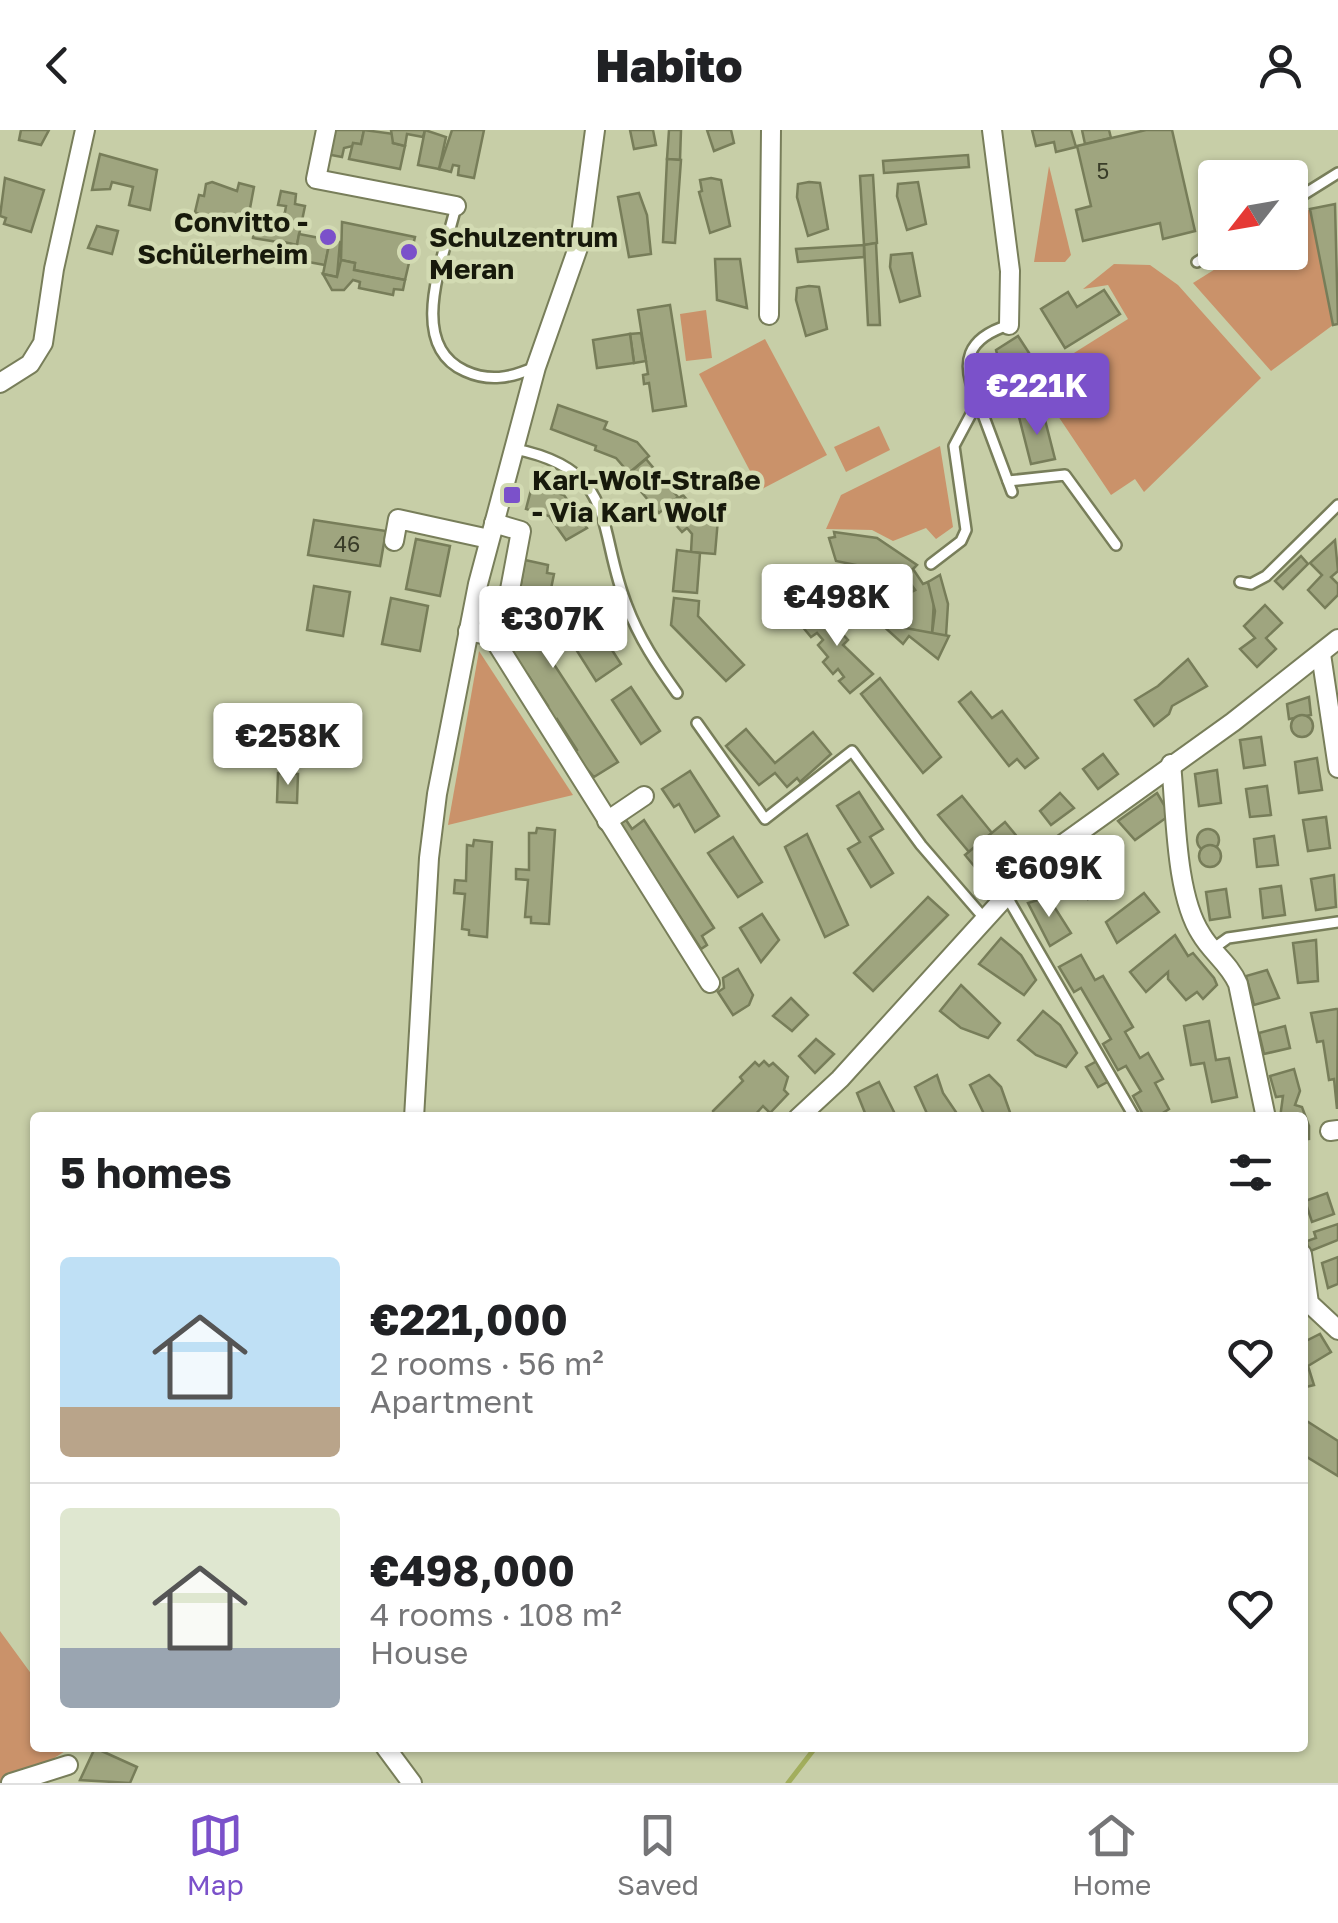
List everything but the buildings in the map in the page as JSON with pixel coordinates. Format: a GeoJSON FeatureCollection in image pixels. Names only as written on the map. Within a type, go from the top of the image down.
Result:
{"type":"FeatureCollection","features":[{"type":"Feature","properties":{"kind":"street"},"geometry":{"type":"LineString","coordinates":[[0,383],[30,364],[43,343],[54,270],[85,130]]}},
{"type":"Feature","properties":{"kind":"street"},"geometry":{"type":"LineString","coordinates":[[326,130],[316,179],[456,206]]}},
{"type":"Feature","properties":{"kind":"street"},"geometry":{"type":"LineString","coordinates":[[414,1112],[428,858],[468,632],[536,367],[580,242],[595,130]]}},
{"type":"Feature","properties":{"kind":"street"},"geometry":{"type":"LineString","coordinates":[[769,315],[771,130]]}},
{"type":"Feature","properties":{"kind":"street"},"geometry":{"type":"LineString","coordinates":[[992,130],[1010,271],[1008,325]]}},
{"type":"Feature","properties":{"kind":"street"},"geometry":{"type":"LineString","coordinates":[[394,541],[398,520],[521,531],[503,628],[492,636],[468,632]]}},
{"type":"Feature","properties":{"kind":"street"},"geometry":{"type":"LineString","coordinates":[[492,636],[710,983]]}},
{"type":"Feature","properties":{"kind":"street"},"geometry":{"type":"LineString","coordinates":[[804,1112],[876,1040],[1006,895],[1063,844],[1338,639]]}},
{"type":"Feature","properties":{"kind":"street"},"geometry":{"type":"LineString","coordinates":[[1321,654],[1338,768]]}},
{"type":"Feature","properties":{"kind":"street"},"geometry":{"type":"LineString","coordinates":[[1172,764],[1183,874],[1200,933],[1238,984],[1265,1112]]}},
{"type":"Feature","properties":{"kind":"street"},"geometry":{"type":"LineString","coordinates":[[606,821],[644,796]]}},
{"type":"Feature","properties":{"kind":"street"},"geometry":{"type":"LineString","coordinates":[[1308,1303],[1338,1330]]}},
{"type":"Feature","properties":{"kind":"street"},"geometry":{"type":"LineString","coordinates":[[389,1752],[412,1783]]}},
{"type":"Feature","properties":{"kind":"street"},"geometry":{"type":"LineString","coordinates":[[11,1783],[68,1774]]}},
{"type":"Feature","properties":{"kind":"lane"},"geometry":{"type":"LineString","coordinates":[[1308,191],[1338,172]]}},
{"type":"Feature","properties":{"kind":"lane"},"geometry":{"type":"LineString","coordinates":[[456,206],[431,328],[436,346],[446,360],[482,377],[500,379],[536,367]]}},
{"type":"Feature","properties":{"kind":"lane"},"geometry":{"type":"LineString","coordinates":[[1008,325],[984,333],[970,352],[967,378],[1010,486],[1065,475],[1116,546]]}},
{"type":"Feature","properties":{"kind":"lane"},"geometry":{"type":"LineString","coordinates":[[931,564],[961,541],[966,530],[954,446],[978,400]]}},
{"type":"Feature","properties":{"kind":"lane"},"geometry":{"type":"LineString","coordinates":[[514,449],[543,455],[584,481],[608,522],[625,602],[647,650],[677,694]]}},
{"type":"Feature","properties":{"kind":"lane"},"geometry":{"type":"LineString","coordinates":[[1240,582],[1251,584],[1266,576],[1338,505]]}},
{"type":"Feature","properties":{"kind":"lane"},"geometry":{"type":"LineString","coordinates":[[698,723],[766,818],[852,751],[921,845],[984,918]]}},
{"type":"Feature","properties":{"kind":"lane"},"geometry":{"type":"LineString","coordinates":[[1006,895],[1132,1112]]}},
{"type":"Feature","properties":{"kind":"lane"},"geometry":{"type":"LineString","coordinates":[[1214,948],[1228,938],[1338,922]]}},
{"type":"Feature","properties":{"kind":"shaded area"},"geometry":{"type":"Polygon","coordinates":[[[1049,166],[1071,255],[1065,262],[1034,262],[1049,166]]]}},
{"type":"Feature","properties":{"kind":"shaded area"},"geometry":{"type":"Polygon","coordinates":[[[1308,210],[1333,325],[1271,371],[1193,283],[1214,270],[1308,270],[1308,210]]]}},
{"type":"Feature","properties":{"kind":"shaded area"},"geometry":{"type":"Polygon","coordinates":[[[1114,264],[1150,265],[1178,285],[1261,378],[1144,492],[1135,479],[1111,495],[1054,410],[1066,391],[1066,358],[1128,319],[1108,285],[1083,289],[1114,264]]]}},
{"type":"Feature","properties":{"kind":"shaded area"},"geometry":{"type":"Polygon","coordinates":[[[706,310],[712,358],[686,361],[680,314],[706,310]]]}},
{"type":"Feature","properties":{"kind":"shaded area"},"geometry":{"type":"Polygon","coordinates":[[[765,339],[827,455],[760,490],[699,374],[765,339]]]}},
{"type":"Feature","properties":{"kind":"shaded area"},"geometry":{"type":"Polygon","coordinates":[[[879,426],[890,450],[846,472],[834,447],[879,426]]]}},
{"type":"Feature","properties":{"kind":"shaded area"},"geometry":{"type":"Polygon","coordinates":[[[940,446],[953,527],[936,539],[926,528],[893,541],[872,530],[826,529],[841,495],[940,446]]]}},
{"type":"Feature","properties":{"kind":"shaded area"},"geometry":{"type":"Polygon","coordinates":[[[479,651],[573,795],[448,825],[479,651]]]}},
{"type":"Feature","properties":{"kind":"shaded area"},"geometry":{"type":"Polygon","coordinates":[[[0,1631],[30,1672],[30,1752],[64,1752],[15,1783],[0,1783],[0,1631]]]}},
{"type":"Feature","properties":{"kind":"waterway"},"geometry":{"type":"LineString","coordinates":[[788,1783],[812,1752]]}},
{"type":"Feature","properties":{"kind":"place","name":"Convitto - Schülerheim"},"geometry":{"type":"Point","coordinates":[328,237]}},
{"type":"Feature","properties":{"kind":"place","name":"Schulzentrum Meran"},"geometry":{"type":"Point","coordinates":[409,252]}},
{"type":"Feature","properties":{"kind":"place","name":"Karl-Wolf-Straße - Via Karl Wolf"},"geometry":{"type":"Point","coordinates":[512,495]}}]}
